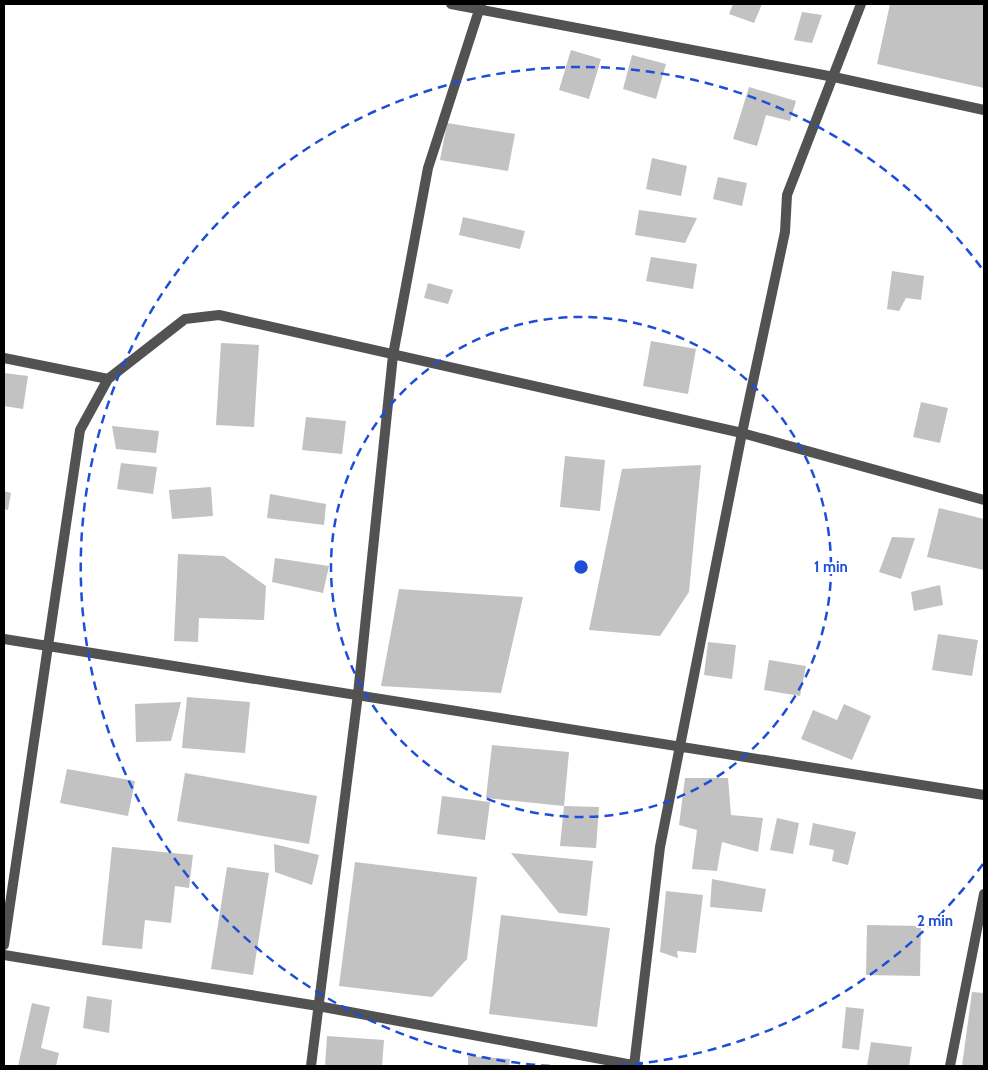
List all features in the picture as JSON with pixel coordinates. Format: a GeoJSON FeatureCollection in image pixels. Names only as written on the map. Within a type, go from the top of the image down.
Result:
{"type":"FeatureCollection","features":[{"type":"Feature","properties":{"kind":"street"},"geometry":{"type":"LineString","coordinates":[[451,4],[480,7],[834,76],[984,110]]}},
{"type":"Feature","properties":{"kind":"street"},"geometry":{"type":"LineString","coordinates":[[4,954],[318,1006],[635,1066],[660,847],[742,433],[786,232],[787,195],[861,4]]}},
{"type":"Feature","properties":{"kind":"street"},"geometry":{"type":"LineString","coordinates":[[312,1066],[358,694],[393,355],[428,168],[480,7]]}},
{"type":"Feature","properties":{"kind":"street"},"geometry":{"type":"LineString","coordinates":[[4,945],[80,430],[108,379],[185,319],[219,315],[742,433],[984,500]]}},
{"type":"Feature","properties":{"kind":"street"},"geometry":{"type":"LineString","coordinates":[[4,358],[108,379]]}},
{"type":"Feature","properties":{"kind":"street"},"geometry":{"type":"LineString","coordinates":[[4,638],[984,795]]}},
{"type":"Feature","properties":{"kind":"street"},"geometry":{"type":"LineString","coordinates":[[950,1066],[984,894]]}},
{"type":"Feature","properties":{"kind":"building"},"geometry":{"type":"Polygon","coordinates":[[[733,4],[762,4],[754,23],[729,14],[733,4]]]}},
{"type":"Feature","properties":{"kind":"building"},"geometry":{"type":"Polygon","coordinates":[[[890,4],[984,4],[984,88],[877,64],[890,4]]]}},
{"type":"Feature","properties":{"kind":"building"},"geometry":{"type":"Polygon","coordinates":[[[802,12],[822,15],[812,43],[794,40],[802,12]]]}},
{"type":"Feature","properties":{"kind":"building"},"geometry":{"type":"Polygon","coordinates":[[[571,50],[601,59],[589,99],[559,90],[571,50]]]}},
{"type":"Feature","properties":{"kind":"building"},"geometry":{"type":"Polygon","coordinates":[[[632,55],[666,64],[656,99],[623,89],[632,55]]]}},
{"type":"Feature","properties":{"kind":"building"},"geometry":{"type":"Polygon","coordinates":[[[749,87],[796,101],[790,121],[766,115],[757,146],[733,139],[749,87]]]}},
{"type":"Feature","properties":{"kind":"building"},"geometry":{"type":"Polygon","coordinates":[[[447,123],[515,134],[508,171],[440,160],[447,123]]]}},
{"type":"Feature","properties":{"kind":"building"},"geometry":{"type":"Polygon","coordinates":[[[652,158],[687,166],[681,196],[646,189],[652,158]]]}},
{"type":"Feature","properties":{"kind":"building"},"geometry":{"type":"Polygon","coordinates":[[[718,177],[747,183],[742,206],[713,199],[718,177]]]}},
{"type":"Feature","properties":{"kind":"building"},"geometry":{"type":"Polygon","coordinates":[[[639,210],[697,218],[685,243],[635,235],[639,210]]]}},
{"type":"Feature","properties":{"kind":"building"},"geometry":{"type":"Polygon","coordinates":[[[463,217],[525,231],[520,249],[459,235],[463,217]]]}},
{"type":"Feature","properties":{"kind":"building"},"geometry":{"type":"Polygon","coordinates":[[[651,257],[697,264],[693,289],[646,281],[651,257]]]}},
{"type":"Feature","properties":{"kind":"building"},"geometry":{"type":"Polygon","coordinates":[[[892,271],[924,276],[921,300],[906,298],[899,311],[887,309],[892,271]]]}},
{"type":"Feature","properties":{"kind":"building"},"geometry":{"type":"Polygon","coordinates":[[[428,283],[453,290],[448,304],[424,298],[428,283]]]}},
{"type":"Feature","properties":{"kind":"building"},"geometry":{"type":"Polygon","coordinates":[[[651,341],[696,349],[688,394],[643,386],[651,341]]]}},
{"type":"Feature","properties":{"kind":"building"},"geometry":{"type":"Polygon","coordinates":[[[221,343],[259,345],[254,427],[216,425],[221,343]]]}},
{"type":"Feature","properties":{"kind":"building"},"geometry":{"type":"Polygon","coordinates":[[[4,373],[28,376],[23,409],[4,406],[4,373]]]}},
{"type":"Feature","properties":{"kind":"building"},"geometry":{"type":"Polygon","coordinates":[[[921,402],[948,408],[940,443],[913,437],[921,402]]]}},
{"type":"Feature","properties":{"kind":"building"},"geometry":{"type":"Polygon","coordinates":[[[306,417],[346,421],[342,454],[302,450],[306,417]]]}},
{"type":"Feature","properties":{"kind":"building"},"geometry":{"type":"Polygon","coordinates":[[[112,426],[159,431],[156,453],[116,449],[112,426]]]}},
{"type":"Feature","properties":{"kind":"building"},"geometry":{"type":"Polygon","coordinates":[[[565,456],[605,460],[600,511],[560,507],[565,456]]]}},
{"type":"Feature","properties":{"kind":"building"},"geometry":{"type":"Polygon","coordinates":[[[121,463],[157,467],[153,494],[117,489],[121,463]]]}},
{"type":"Feature","properties":{"kind":"building"},"geometry":{"type":"Polygon","coordinates":[[[701,465],[689,592],[660,636],[589,630],[622,469],[701,465]]]}},
{"type":"Feature","properties":{"kind":"building"},"geometry":{"type":"Polygon","coordinates":[[[211,487],[213,516],[172,519],[169,490],[211,487]]]}},
{"type":"Feature","properties":{"kind":"building"},"geometry":{"type":"Polygon","coordinates":[[[4,491],[11,493],[8,510],[4,509],[4,491]]]}},
{"type":"Feature","properties":{"kind":"building"},"geometry":{"type":"Polygon","coordinates":[[[270,494],[326,504],[324,525],[267,518],[270,494]]]}},
{"type":"Feature","properties":{"kind":"building"},"geometry":{"type":"Polygon","coordinates":[[[939,508],[984,519],[984,570],[927,557],[939,508]]]}},
{"type":"Feature","properties":{"kind":"building"},"geometry":{"type":"Polygon","coordinates":[[[892,537],[915,538],[901,579],[879,572],[892,537]]]}},
{"type":"Feature","properties":{"kind":"building"},"geometry":{"type":"Polygon","coordinates":[[[178,554],[224,556],[266,586],[264,620],[199,618],[198,642],[174,641],[178,554]]]}},
{"type":"Feature","properties":{"kind":"building"},"geometry":{"type":"Polygon","coordinates":[[[275,558],[329,566],[323,593],[272,582],[275,558]]]}},
{"type":"Feature","properties":{"kind":"building"},"geometry":{"type":"Polygon","coordinates":[[[940,585],[943,605],[914,611],[911,592],[940,585]]]}},
{"type":"Feature","properties":{"kind":"building"},"geometry":{"type":"Polygon","coordinates":[[[399,589],[523,597],[501,693],[381,686],[399,589]]]}},
{"type":"Feature","properties":{"kind":"building"},"geometry":{"type":"Polygon","coordinates":[[[938,634],[978,640],[972,676],[932,670],[938,634]]]}},
{"type":"Feature","properties":{"kind":"building"},"geometry":{"type":"Polygon","coordinates":[[[708,642],[736,645],[732,679],[704,675],[708,642]]]}},
{"type":"Feature","properties":{"kind":"building"},"geometry":{"type":"Polygon","coordinates":[[[769,660],[806,666],[800,696],[764,690],[769,660]]]}},
{"type":"Feature","properties":{"kind":"building"},"geometry":{"type":"Polygon","coordinates":[[[187,697],[250,702],[245,753],[182,748],[187,697]]]}},
{"type":"Feature","properties":{"kind":"building"},"geometry":{"type":"Polygon","coordinates":[[[181,702],[171,741],[136,742],[135,704],[181,702]]]}},
{"type":"Feature","properties":{"kind":"building"},"geometry":{"type":"Polygon","coordinates":[[[844,704],[871,716],[852,760],[801,739],[813,710],[837,720],[844,704]]]}},
{"type":"Feature","properties":{"kind":"building"},"geometry":{"type":"Polygon","coordinates":[[[492,745],[569,752],[564,806],[486,798],[492,745]]]}},
{"type":"Feature","properties":{"kind":"building"},"geometry":{"type":"Polygon","coordinates":[[[67,769],[135,781],[128,816],[60,803],[67,769]]]}},
{"type":"Feature","properties":{"kind":"building"},"geometry":{"type":"Polygon","coordinates":[[[185,773],[317,796],[309,844],[177,821],[185,773]]]}},
{"type":"Feature","properties":{"kind":"building"},"geometry":{"type":"Polygon","coordinates":[[[685,778],[728,778],[731,815],[763,818],[758,852],[722,842],[717,871],[692,869],[697,830],[679,825],[685,778]]]}},
{"type":"Feature","properties":{"kind":"building"},"geometry":{"type":"Polygon","coordinates":[[[442,796],[490,802],[485,840],[437,834],[442,796]]]}},
{"type":"Feature","properties":{"kind":"building"},"geometry":{"type":"Polygon","coordinates":[[[564,806],[599,807],[596,848],[560,846],[564,806]]]}},
{"type":"Feature","properties":{"kind":"building"},"geometry":{"type":"Polygon","coordinates":[[[777,818],[799,823],[793,854],[770,850],[777,818]]]}},
{"type":"Feature","properties":{"kind":"building"},"geometry":{"type":"Polygon","coordinates":[[[813,823],[856,832],[848,865],[832,861],[834,850],[809,845],[813,823]]]}},
{"type":"Feature","properties":{"kind":"building"},"geometry":{"type":"Polygon","coordinates":[[[274,844],[319,855],[312,885],[275,872],[274,844]]]}},
{"type":"Feature","properties":{"kind":"building"},"geometry":{"type":"Polygon","coordinates":[[[112,847],[193,855],[189,888],[175,886],[171,923],[145,920],[142,949],[102,945],[112,847]]]}},
{"type":"Feature","properties":{"kind":"building"},"geometry":{"type":"Polygon","coordinates":[[[511,853],[593,861],[587,916],[559,913],[511,853]]]}},
{"type":"Feature","properties":{"kind":"building"},"geometry":{"type":"Polygon","coordinates":[[[355,862],[477,877],[467,959],[432,997],[339,986],[355,862]]]}},
{"type":"Feature","properties":{"kind":"building"},"geometry":{"type":"Polygon","coordinates":[[[227,867],[269,873],[253,975],[211,969],[227,867]]]}},
{"type":"Feature","properties":{"kind":"building"},"geometry":{"type":"Polygon","coordinates":[[[712,879],[766,889],[762,912],[710,907],[712,879]]]}},
{"type":"Feature","properties":{"kind":"building"},"geometry":{"type":"Polygon","coordinates":[[[666,891],[703,895],[696,953],[677,951],[678,958],[660,952],[666,891]]]}},
{"type":"Feature","properties":{"kind":"building"},"geometry":{"type":"Polygon","coordinates":[[[501,915],[610,928],[597,1027],[489,1014],[501,915]]]}},
{"type":"Feature","properties":{"kind":"building"},"geometry":{"type":"Polygon","coordinates":[[[867,925],[921,926],[920,976],[866,975],[867,925]]]}},
{"type":"Feature","properties":{"kind":"building"},"geometry":{"type":"Polygon","coordinates":[[[972,992],[984,993],[984,1066],[962,1066],[972,992]]]}},
{"type":"Feature","properties":{"kind":"building"},"geometry":{"type":"Polygon","coordinates":[[[87,996],[112,1000],[109,1033],[83,1028],[87,996]]]}},
{"type":"Feature","properties":{"kind":"building"},"geometry":{"type":"Polygon","coordinates":[[[32,1003],[50,1007],[41,1048],[59,1053],[56,1066],[18,1066],[32,1003]]]}},
{"type":"Feature","properties":{"kind":"building"},"geometry":{"type":"Polygon","coordinates":[[[846,1007],[864,1009],[859,1050],[842,1048],[846,1007]]]}},
{"type":"Feature","properties":{"kind":"building"},"geometry":{"type":"Polygon","coordinates":[[[327,1036],[384,1040],[382,1066],[325,1066],[327,1036]]]}},
{"type":"Feature","properties":{"kind":"building"},"geometry":{"type":"Polygon","coordinates":[[[871,1042],[912,1047],[909,1066],[867,1066],[871,1042]]]}},
{"type":"Feature","properties":{"kind":"building"},"geometry":{"type":"Polygon","coordinates":[[[468,1056],[510,1059],[509,1066],[468,1066],[468,1056]]]}}]}
